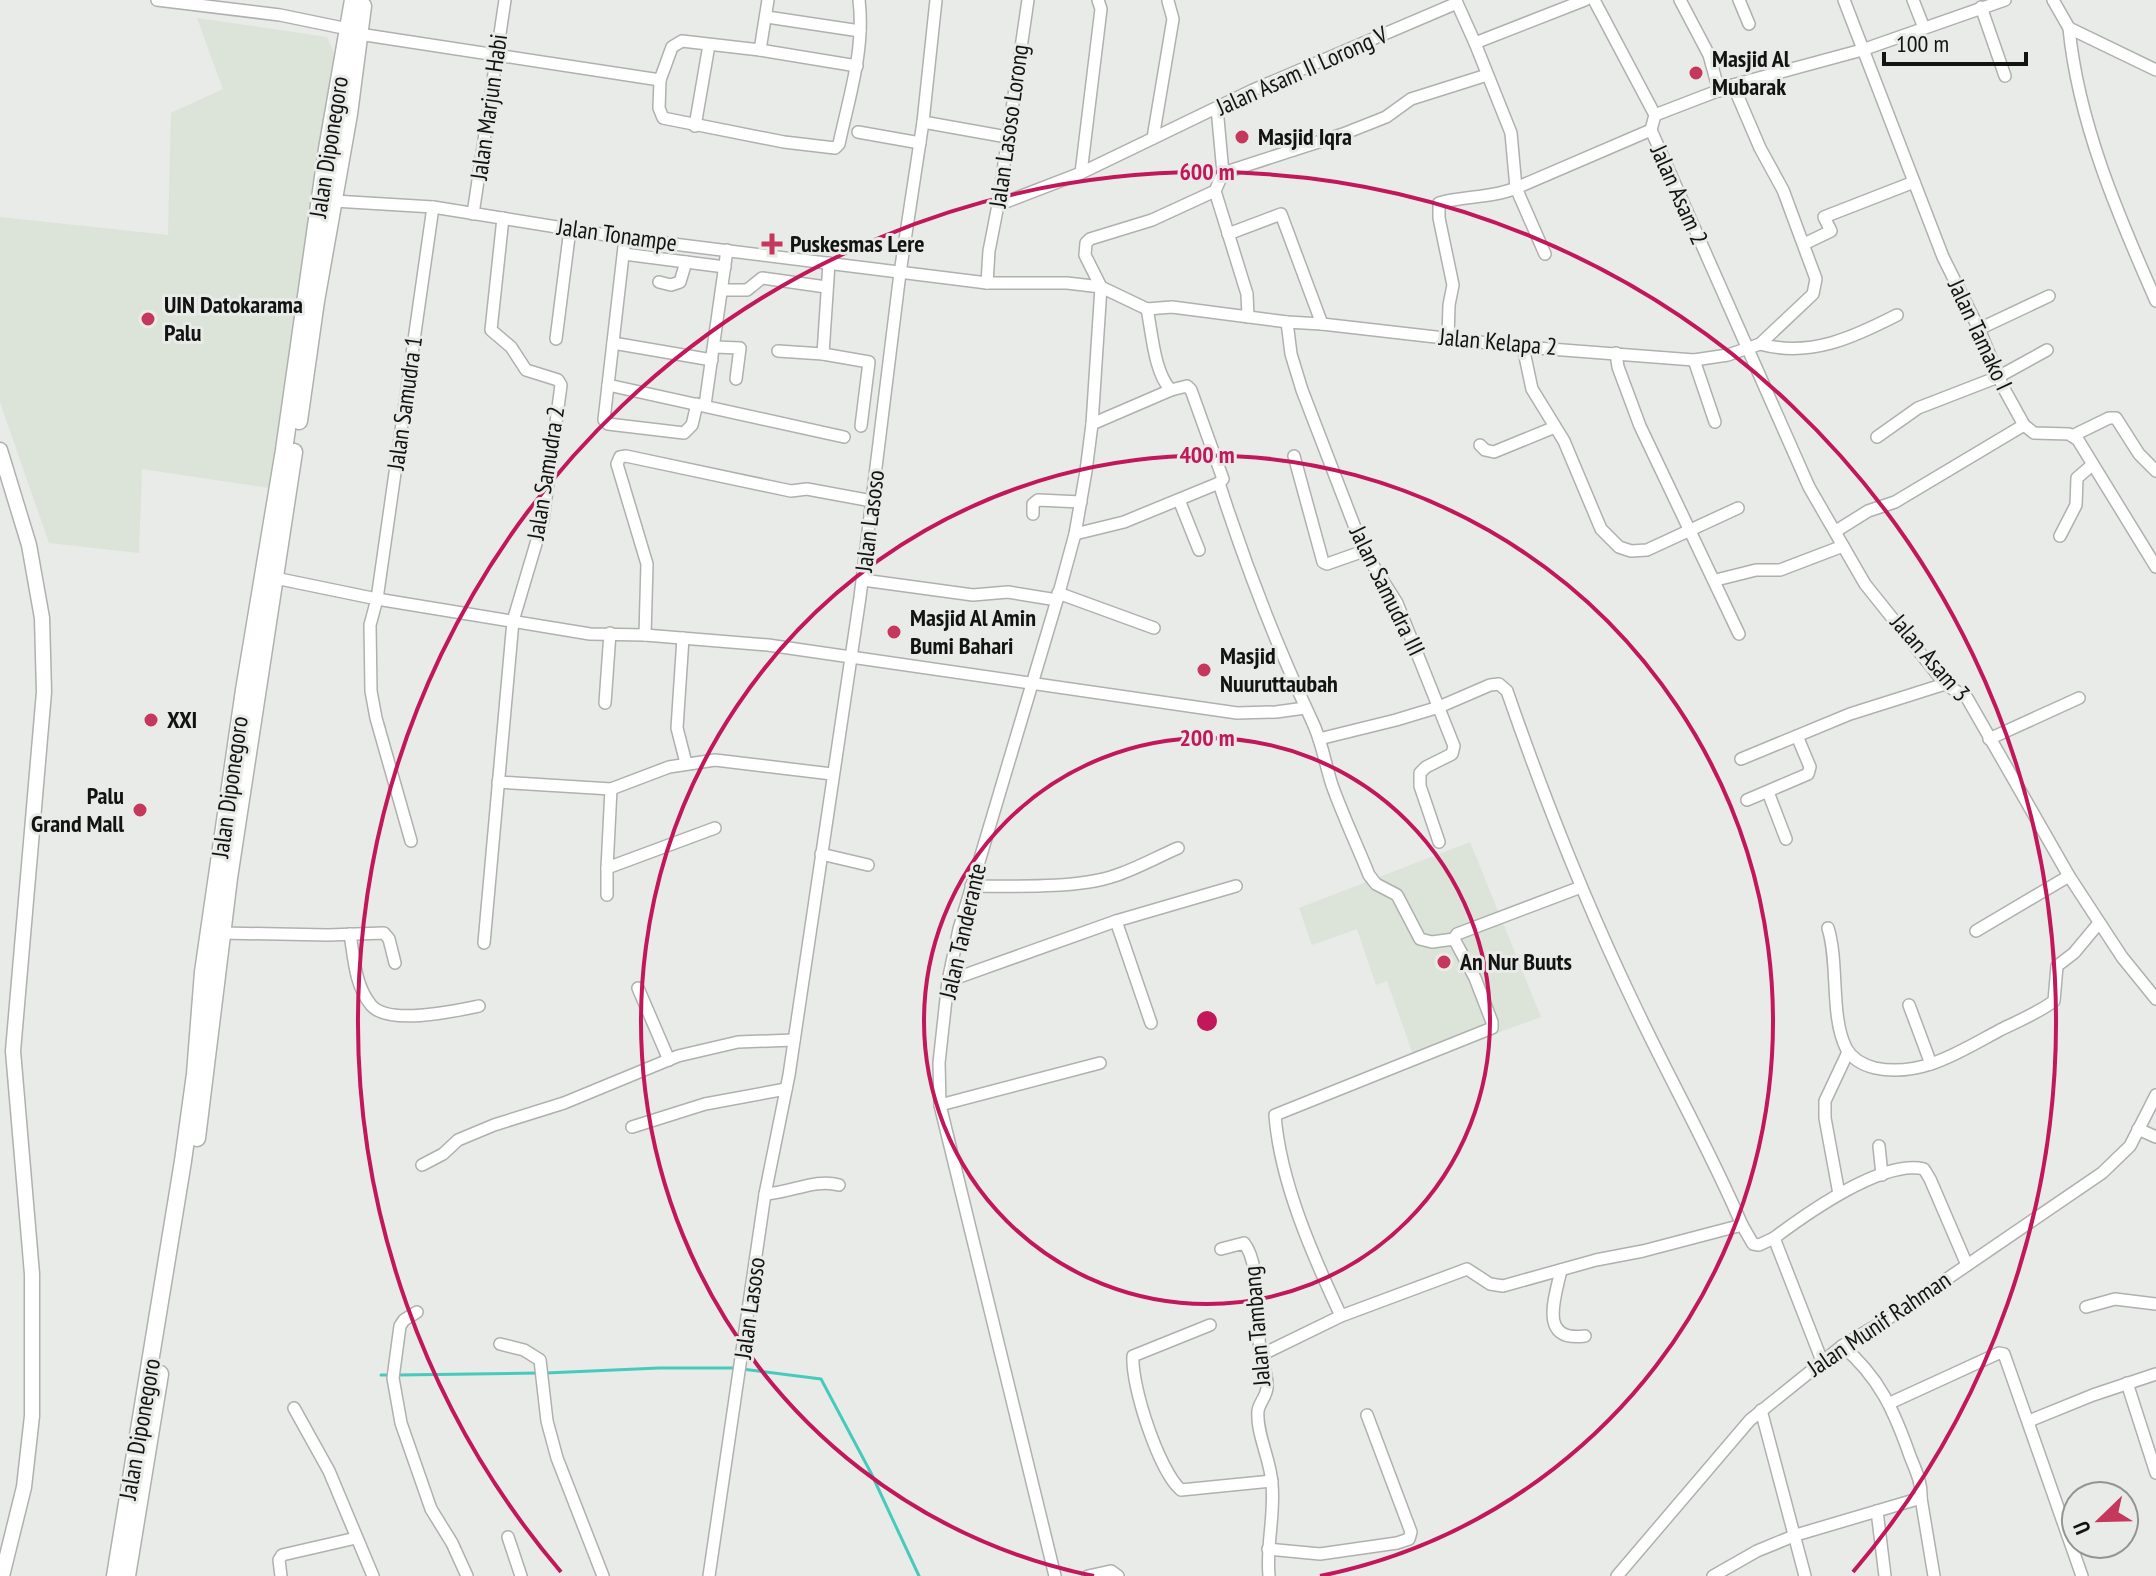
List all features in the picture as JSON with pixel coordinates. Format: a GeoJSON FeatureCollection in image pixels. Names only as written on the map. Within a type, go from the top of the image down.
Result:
{"type":"FeatureCollection","features":[{"type":"Feature","properties":{"kind":"highway","name":"Jalan Diponegoro"},"geometry":{"type":"LineString","coordinates":[[115,1576],[183,1161],[195,1074],[203,972],[335,149],[353,32],[353,0]]}},
{"type":"Feature","properties":{"kind":"highway","name":"Jalan Diponegoro"},"geometry":{"type":"LineString","coordinates":[[353,32],[364,0]]}},
{"type":"Feature","properties":{"kind":"highway","name":"Jalan Diponegoro"},"geometry":{"type":"LineString","coordinates":[[127,1576],[206,1086],[222,933],[316,301],[334,201],[335,149]]}},
{"type":"Feature","properties":{"kind":"main road"},"geometry":{"type":"LineString","coordinates":[[0,450],[29,545],[42,618],[44,692],[13,1051],[32,1274],[32,1416],[24,1487],[2,1576]]}},
{"type":"Feature","properties":{"kind":"street"},"geometry":{"type":"LineString","coordinates":[[157,0],[280,15],[353,32],[660,80]]}},
{"type":"Feature","properties":{"kind":"street","name":"Jalan Marjun Habi"},"geometry":{"type":"LineString","coordinates":[[473,214],[505,0]]}},
{"type":"Feature","properties":{"kind":"street"},"geometry":{"type":"LineString","coordinates":[[760,50],[768,0]]}},
{"type":"Feature","properties":{"kind":"street"},"geometry":{"type":"LineString","coordinates":[[857,66],[682,41],[676,43],[660,80],[659,108],[663,118],[695,126],[810,147],[835,148],[839,144],[857,66],[859,0]]}},
{"type":"Feature","properties":{"kind":"street","name":"Jalan Lasoso"},"geometry":{"type":"LineString","coordinates":[[709,1576],[765,1194],[794,1040],[863,580],[936,0]]}},
{"type":"Feature","properties":{"kind":"street","name":"Jalan Lasoso Lorong"},"geometry":{"type":"LineString","coordinates":[[987,283],[989,251],[1028,0]]}},
{"type":"Feature","properties":{"kind":"street"},"geometry":{"type":"LineString","coordinates":[[1081,173],[1101,9],[1098,0]]}},
{"type":"Feature","properties":{"kind":"street"},"geometry":{"type":"LineString","coordinates":[[1475,43],[1585,0]]}},
{"type":"Feature","properties":{"kind":"street","name":"Jalan Asam 2"},"geometry":{"type":"LineString","coordinates":[[1594,0],[1655,115],[1651,130],[1747,349]]}},
{"type":"Feature","properties":{"kind":"street"},"geometry":{"type":"LineString","coordinates":[[1680,0],[1709,55],[1719,91]]}},
{"type":"Feature","properties":{"kind":"street"},"geometry":{"type":"LineString","coordinates":[[1739,0],[1749,24]]}},
{"type":"Feature","properties":{"kind":"street","name":"Jalan Tamako I"},"geometry":{"type":"LineString","coordinates":[[1844,0],[1943,257],[1979,329],[1998,377],[2024,425]]}},
{"type":"Feature","properties":{"kind":"street"},"geometry":{"type":"LineString","coordinates":[[1913,0],[1924,28]]}},
{"type":"Feature","properties":{"kind":"street"},"geometry":{"type":"LineString","coordinates":[[1655,115],[1733,85],[1862,50],[2005,0]]}},
{"type":"Feature","properties":{"kind":"street"},"geometry":{"type":"LineString","coordinates":[[2053,0],[2069,28],[2074,76],[2108,184],[2156,301]]}},
{"type":"Feature","properties":{"kind":"street"},"geometry":{"type":"LineString","coordinates":[[1153,138],[1173,19],[1168,1]]}},
{"type":"Feature","properties":{"kind":"street","name":"Jalan Asam II Lorong V"},"geometry":{"type":"LineString","coordinates":[[998,205],[1081,173],[1325,58],[1457,2],[1511,133],[1516,188],[1545,254]]}},
{"type":"Feature","properties":{"kind":"street"},"geometry":{"type":"LineString","coordinates":[[1981,7],[2005,76]]}},
{"type":"Feature","properties":{"kind":"street"},"geometry":{"type":"LineString","coordinates":[[767,17],[860,31]]}},
{"type":"Feature","properties":{"kind":"street"},"geometry":{"type":"LineString","coordinates":[[2069,28],[2156,70]]}},
{"type":"Feature","properties":{"kind":"street"},"geometry":{"type":"LineString","coordinates":[[695,126],[709,45]]}},
{"type":"Feature","properties":{"kind":"street"},"geometry":{"type":"LineString","coordinates":[[1223,173],[1343,134],[1386,117],[1411,99],[1487,75]]}},
{"type":"Feature","properties":{"kind":"street"},"geometry":{"type":"LineString","coordinates":[[1733,85],[1754,137],[1783,190],[1816,286],[1813,294],[1760,344]]}},
{"type":"Feature","properties":{"kind":"street"},"geometry":{"type":"LineString","coordinates":[[1217,108],[1223,173],[1215,191],[1247,294],[1248,317]]}},
{"type":"Feature","properties":{"kind":"street"},"geometry":{"type":"LineString","coordinates":[[923,122],[1007,137]]}},
{"type":"Feature","properties":{"kind":"street"},"geometry":{"type":"LineString","coordinates":[[1448,338],[1453,285],[1439,203],[1464,196],[1501,194],[1651,130]]}},
{"type":"Feature","properties":{"kind":"street"},"geometry":{"type":"LineString","coordinates":[[858,132],[920,143]]}},
{"type":"Feature","properties":{"kind":"street"},"geometry":{"type":"LineString","coordinates":[[1804,244],[1831,231],[1824,217],[1914,182]]}},
{"type":"Feature","properties":{"kind":"street"},"geometry":{"type":"LineString","coordinates":[[1101,287],[1085,255],[1086,243],[1090,239],[1152,220],[1215,191]]}},
{"type":"Feature","properties":{"kind":"street","name":"Jalan Tonampe"},"geometry":{"type":"LineString","coordinates":[[334,201],[433,207],[625,238],[987,283]]}},
{"type":"Feature","properties":{"kind":"street","name":"Jalan Samudra 1"},"geometry":{"type":"LineString","coordinates":[[411,841],[376,718],[371,691],[370,625],[377,599],[433,207]]}},
{"type":"Feature","properties":{"kind":"street"},"geometry":{"type":"LineString","coordinates":[[1228,234],[1281,214],[1322,324]]}},
{"type":"Feature","properties":{"kind":"street","name":"Jalan Samudra 2"},"geometry":{"type":"LineString","coordinates":[[484,943],[513,621],[543,520],[561,385],[558,380],[526,370],[511,347],[491,330],[503,218]]}},
{"type":"Feature","properties":{"kind":"street"},"geometry":{"type":"LineString","coordinates":[[556,339],[570,229]]}},
{"type":"Feature","properties":{"kind":"street"},"geometry":{"type":"LineString","coordinates":[[625,238],[604,419],[608,424],[684,433],[692,425],[701,405],[714,354],[727,250]]}},
{"type":"Feature","properties":{"kind":"street"},"geometry":{"type":"LineString","coordinates":[[624,254],[725,267]]}},
{"type":"Feature","properties":{"kind":"street"},"geometry":{"type":"LineString","coordinates":[[659,282],[671,285],[680,282],[686,262]]}},
{"type":"Feature","properties":{"kind":"street"},"geometry":{"type":"LineString","coordinates":[[823,354],[829,263]]}},
{"type":"Feature","properties":{"kind":"street"},"geometry":{"type":"LineString","coordinates":[[722,290],[747,290],[762,278],[826,287]]}},
{"type":"Feature","properties":{"kind":"street","name":"Jalan Kelapa 2"},"geometry":{"type":"LineString","coordinates":[[987,283],[1067,283],[1101,287],[1147,309],[1172,307],[1523,347],[1694,360],[1760,344]]}},
{"type":"Feature","properties":{"kind":"street","name":"Jalan Tanderante"},"geometry":{"type":"LineString","coordinates":[[1055,1576],[940,1105],[939,1063],[948,981],[971,886],[1075,534],[1092,424],[1101,287]]}},
{"type":"Feature","properties":{"kind":"street"},"geometry":{"type":"LineString","coordinates":[[1979,329],[2049,296]]}},
{"type":"Feature","properties":{"kind":"street"},"geometry":{"type":"LineString","coordinates":[[1147,309],[1161,373],[1171,390]]}},
{"type":"Feature","properties":{"kind":"street"},"geometry":{"type":"LineString","coordinates":[[1760,344],[1785,347],[1835,343],[1852,338],[1897,315]]}},
{"type":"Feature","properties":{"kind":"street","name":"Jalan Samudra III"},"geometry":{"type":"LineString","coordinates":[[1287,322],[1291,354],[1302,390],[1364,551],[1397,603],[1454,746],[1452,754],[1422,770],[1419,782],[1439,842]]}},
{"type":"Feature","properties":{"kind":"street"},"geometry":{"type":"LineString","coordinates":[[613,343],[714,354],[740,348],[736,379]]}},
{"type":"Feature","properties":{"kind":"street"},"geometry":{"type":"LineString","coordinates":[[1523,347],[1532,389],[1555,427],[1601,529],[1614,543],[1626,550],[1639,551],[1738,508]]}},
{"type":"Feature","properties":{"kind":"street","name":"Jalan Asam 3"},"geometry":{"type":"LineString","coordinates":[[1747,349],[1809,487],[1865,584],[1945,684],[1967,698],[2069,876],[2141,983],[2156,999]]}},
{"type":"Feature","properties":{"kind":"street"},"geometry":{"type":"LineString","coordinates":[[1877,437],[1918,408],[1998,377],[2047,350]]}},
{"type":"Feature","properties":{"kind":"street"},"geometry":{"type":"LineString","coordinates":[[778,351],[823,354],[869,362],[861,426]]}},
{"type":"Feature","properties":{"kind":"street"},"geometry":{"type":"LineString","coordinates":[[1616,353],[1618,367],[1640,426],[1716,580],[1739,634]]}},
{"type":"Feature","properties":{"kind":"street"},"geometry":{"type":"LineString","coordinates":[[1694,360],[1715,422]]}},
{"type":"Feature","properties":{"kind":"street"},"geometry":{"type":"LineString","coordinates":[[608,385],[844,437]]}},
{"type":"Feature","properties":{"kind":"street"},"geometry":{"type":"LineString","coordinates":[[1075,534],[1124,522],[1219,483],[1223,476],[1187,386],[1092,424]]}},
{"type":"Feature","properties":{"kind":"street"},"geometry":{"type":"LineString","coordinates":[[2072,436],[2109,418],[2116,418],[2139,454],[2156,471]]}},
{"type":"Feature","properties":{"kind":"street"},"geometry":{"type":"LineString","coordinates":[[1836,531],[1868,511],[1895,502],[2024,425],[2034,433],[2063,433],[2078,440],[2156,567]]}},
{"type":"Feature","properties":{"kind":"street"},"geometry":{"type":"LineString","coordinates":[[1480,445],[1494,452],[1555,427]]}},
{"type":"Feature","properties":{"kind":"street"},"geometry":{"type":"LineString","coordinates":[[1294,456],[1323,562],[1327,564],[1364,551]]}},
{"type":"Feature","properties":{"kind":"street"},"geometry":{"type":"LineString","coordinates":[[645,635],[647,564],[617,464],[620,457],[791,491],[807,489],[872,501]]}},
{"type":"Feature","properties":{"kind":"street"},"geometry":{"type":"LineString","coordinates":[[2060,536],[2076,505],[2077,478],[2092,465]]}},
{"type":"Feature","properties":{"kind":"street"},"geometry":{"type":"LineString","coordinates":[[1219,483],[1248,572],[1319,739],[1333,786],[1373,881],[1397,895],[1420,939],[1432,942],[1454,939]]}},
{"type":"Feature","properties":{"kind":"street"},"geometry":{"type":"LineString","coordinates":[[1033,514],[1033,504],[1038,500],[1081,502]]}},
{"type":"Feature","properties":{"kind":"street"},"geometry":{"type":"LineString","coordinates":[[1179,500],[1199,550]]}},
{"type":"Feature","properties":{"kind":"street"},"geometry":{"type":"LineString","coordinates":[[1716,580],[1756,570],[1780,570],[1843,546]]}},
{"type":"Feature","properties":{"kind":"street"},"geometry":{"type":"LineString","coordinates":[[275,578],[377,599],[590,634],[683,638],[851,656],[1237,713],[1305,708]]}},
{"type":"Feature","properties":{"kind":"street"},"geometry":{"type":"LineString","coordinates":[[863,580],[973,595],[1008,592],[1058,597],[1154,628]]}},
{"type":"Feature","properties":{"kind":"street"},"geometry":{"type":"LineString","coordinates":[[605,703],[610,633]]}},
{"type":"Feature","properties":{"kind":"street"},"geometry":{"type":"LineString","coordinates":[[683,638],[677,728],[686,763]]}},
{"type":"Feature","properties":{"kind":"street"},"geometry":{"type":"LineString","coordinates":[[1319,739],[1439,707],[1499,684],[1507,691],[1581,887],[1635,1008],[1753,1244],[1759,1245],[1774,1238],[1839,1194],[1907,1167],[1924,1169],[1967,1265]]}},
{"type":"Feature","properties":{"kind":"street"},"geometry":{"type":"LineString","coordinates":[[1741,759],[1850,714],[1945,684]]}},
{"type":"Feature","properties":{"kind":"street"},"geometry":{"type":"LineString","coordinates":[[1989,739],[2079,698]]}},
{"type":"Feature","properties":{"kind":"street"},"geometry":{"type":"LineString","coordinates":[[1747,800],[1810,770],[1797,736]]}},
{"type":"Feature","properties":{"kind":"street"},"geometry":{"type":"LineString","coordinates":[[498,782],[611,789],[686,763],[715,760],[832,774]]}},
{"type":"Feature","properties":{"kind":"street"},"geometry":{"type":"LineString","coordinates":[[607,895],[611,789]]}},
{"type":"Feature","properties":{"kind":"street"},"geometry":{"type":"LineString","coordinates":[[1768,792],[1786,839]]}},
{"type":"Feature","properties":{"kind":"street"},"geometry":{"type":"LineString","coordinates":[[607,868],[715,828]]}},
{"type":"Feature","properties":{"kind":"street"},"geometry":{"type":"LineString","coordinates":[[971,886],[1100,880],[1178,848]]}},
{"type":"Feature","properties":{"kind":"street"},"geometry":{"type":"LineString","coordinates":[[821,854],[868,865]]}},
{"type":"Feature","properties":{"kind":"street"},"geometry":{"type":"LineString","coordinates":[[1976,931],[2069,876]]}},
{"type":"Feature","properties":{"kind":"street"},"geometry":{"type":"LineString","coordinates":[[948,981],[1116,921],[1236,886]]}},
{"type":"Feature","properties":{"kind":"street"},"geometry":{"type":"LineString","coordinates":[[1454,939],[1457,934],[1476,925],[1581,887]]}},
{"type":"Feature","properties":{"kind":"street"},"geometry":{"type":"LineString","coordinates":[[1116,921],[1151,1023]]}},
{"type":"Feature","properties":{"kind":"street"},"geometry":{"type":"LineString","coordinates":[[1828,928],[1833,945],[1840,1028],[1848,1052],[1870,1067],[1898,1072],[1931,1064],[2054,1001],[2057,966],[2074,953],[2099,923]]}},
{"type":"Feature","properties":{"kind":"street"},"geometry":{"type":"LineString","coordinates":[[222,933],[384,933],[389,939],[395,963]]}},
{"type":"Feature","properties":{"kind":"street"},"geometry":{"type":"LineString","coordinates":[[350,934],[359,985],[371,1006],[383,1015],[448,1013],[479,1006]]}},
{"type":"Feature","properties":{"kind":"street"},"geometry":{"type":"LineString","coordinates":[[1341,1316],[1300,1217],[1286,1170],[1275,1115],[1492,1028],[1475,978],[1454,939]]}},
{"type":"Feature","properties":{"kind":"street"},"geometry":{"type":"LineString","coordinates":[[638,988],[669,1060]]}},
{"type":"Feature","properties":{"kind":"street"},"geometry":{"type":"LineString","coordinates":[[1909,1005],[1931,1064]]}},
{"type":"Feature","properties":{"kind":"street"},"geometry":{"type":"LineString","coordinates":[[422,1165],[443,1154],[458,1140],[564,1103],[669,1060],[738,1042],[794,1040]]}},
{"type":"Feature","properties":{"kind":"street"},"geometry":{"type":"LineString","coordinates":[[1839,1194],[1825,1118],[1825,1101],[1848,1052]]}},
{"type":"Feature","properties":{"kind":"street"},"geometry":{"type":"LineString","coordinates":[[940,1105],[1100,1063]]}},
{"type":"Feature","properties":{"kind":"street"},"geometry":{"type":"LineString","coordinates":[[632,1127],[705,1104],[786,1089]]}},
{"type":"Feature","properties":{"kind":"street","name":"Jalan Munif Rahman"},"geometry":{"type":"LineString","coordinates":[[1617,1576],[1761,1410],[1842,1346],[1897,1313],[2102,1173],[2130,1146],[2156,1095]]}},
{"type":"Feature","properties":{"kind":"street"},"geometry":{"type":"LineString","coordinates":[[2138,1129],[2156,1137]]}},
{"type":"Feature","properties":{"kind":"street"},"geometry":{"type":"LineString","coordinates":[[1879,1146],[1882,1175]]}},
{"type":"Feature","properties":{"kind":"street"},"geometry":{"type":"LineString","coordinates":[[765,1194],[818,1183],[839,1185]]}},
{"type":"Feature","properties":{"kind":"street"},"geometry":{"type":"LineString","coordinates":[[1261,1355],[1341,1316],[1467,1269],[1495,1287],[1516,1284],[1742,1225]]}},
{"type":"Feature","properties":{"kind":"street"},"geometry":{"type":"LineString","coordinates":[[1774,1238],[1822,1361]]}},
{"type":"Feature","properties":{"kind":"street","name":"Jalan Tambang"},"geometry":{"type":"LineString","coordinates":[[1221,1249],[1244,1243],[1250,1252],[1261,1355],[1267,1377],[1267,1390],[1258,1411],[1272,1481],[1273,1526],[1268,1549],[1269,1576]]}},
{"type":"Feature","properties":{"kind":"street"},"geometry":{"type":"LineString","coordinates":[[1561,1270],[1554,1321],[1559,1333],[1569,1338],[1585,1336]]}},
{"type":"Feature","properties":{"kind":"street"},"geometry":{"type":"LineString","coordinates":[[2086,1307],[2115,1299],[2156,1304]]}},
{"type":"Feature","properties":{"kind":"street"},"geometry":{"type":"LineString","coordinates":[[417,1312],[400,1326],[394,1375],[401,1423],[423,1491],[467,1576]]}},
{"type":"Feature","properties":{"kind":"street"},"geometry":{"type":"LineString","coordinates":[[1210,1325],[1133,1356],[1149,1434],[1181,1490],[1272,1481]]}},
{"type":"Feature","properties":{"kind":"street"},"geometry":{"type":"LineString","coordinates":[[500,1344],[524,1350],[540,1360],[547,1421],[557,1458],[603,1576]]}},
{"type":"Feature","properties":{"kind":"street"},"geometry":{"type":"LineString","coordinates":[[1842,1346],[1856,1358],[1890,1403],[1920,1481],[1934,1576]]}},
{"type":"Feature","properties":{"kind":"street"},"geometry":{"type":"LineString","coordinates":[[1890,1403],[2001,1352],[2029,1421],[2082,1576]]}},
{"type":"Feature","properties":{"kind":"street"},"geometry":{"type":"LineString","coordinates":[[2029,1421],[2156,1374]]}},
{"type":"Feature","properties":{"kind":"street"},"geometry":{"type":"LineString","coordinates":[[2127,1383],[2156,1473]]}},
{"type":"Feature","properties":{"kind":"street"},"geometry":{"type":"LineString","coordinates":[[294,1408],[329,1471],[373,1576]]}},
{"type":"Feature","properties":{"kind":"street"},"geometry":{"type":"LineString","coordinates":[[1761,1410],[1805,1576]]}},
{"type":"Feature","properties":{"kind":"street"},"geometry":{"type":"LineString","coordinates":[[1268,1549],[1320,1554],[1409,1539],[1411,1532],[1367,1415]]}},
{"type":"Feature","properties":{"kind":"street"},"geometry":{"type":"LineString","coordinates":[[1713,1576],[1757,1551],[1796,1535],[1921,1498]]}},
{"type":"Feature","properties":{"kind":"street"},"geometry":{"type":"LineString","coordinates":[[1877,1511],[1885,1576]]}},
{"type":"Feature","properties":{"kind":"street"},"geometry":{"type":"LineString","coordinates":[[508,1537],[521,1576]]}},
{"type":"Feature","properties":{"kind":"street"},"geometry":{"type":"LineString","coordinates":[[281,1576],[279,1560],[282,1555],[356,1538]]}},
{"type":"Feature","properties":{"kind":"street"},"geometry":{"type":"LineString","coordinates":[[1088,1576],[1111,1571],[1118,1576]]}},
{"type":"Feature","properties":{"kind":"shaded area","name":"UIN Datokarama Palu"},"geometry":{"type":"Polygon","coordinates":[[[197,18],[327,37],[335,55],[270,488],[142,469],[139,553],[49,543],[0,402],[0,217],[168,235],[171,113],[223,89],[197,18]]]}},
{"type":"Feature","properties":{"kind":"shaded area","name":"An Nur Buuts"},"geometry":{"type":"Polygon","coordinates":[[[1470,842],[1541,1017],[1416,1063],[1387,981],[1376,985],[1357,929],[1312,945],[1299,908],[1470,842]]]}},
{"type":"Feature","properties":{"kind":"waterway"},"geometry":{"type":"LineString","coordinates":[[546,1373],[734,1368]]}},
{"type":"Feature","properties":{"kind":"waterway"},"geometry":{"type":"LineString","coordinates":[[742,1369],[821,1379],[871,1473],[919,1576]]}},
{"type":"Feature","properties":{"kind":"waterway"},"geometry":{"type":"LineString","coordinates":[[398,1375],[539,1373]]}},
{"type":"Feature","properties":{"kind":"waterway"},"geometry":{"type":"LineString","coordinates":[[381,1375],[391,1375]]}},
{"type":"Feature","properties":{"kind":"place","name":"Masjid Al Mubarak"},"geometry":{"type":"Point","coordinates":[1696,73]}},
{"type":"Feature","properties":{"kind":"place","name":"Masjid Iqra"},"geometry":{"type":"Point","coordinates":[1242,137]}},
{"type":"Feature","properties":{"kind":"place","name":"Puskesmas Lere"},"geometry":{"type":"Point","coordinates":[772,244]}},
{"type":"Feature","properties":{"kind":"place","name":"UIN Datokarama Palu"},"geometry":{"type":"Point","coordinates":[148,319]}},
{"type":"Feature","properties":{"kind":"place","name":"Masjid Al Amin Bumi Bahari"},"geometry":{"type":"Point","coordinates":[894,632]}},
{"type":"Feature","properties":{"kind":"place","name":"Masjid Nuuruttaubah"},"geometry":{"type":"Point","coordinates":[1204,670]}},
{"type":"Feature","properties":{"kind":"place","name":"XXI"},"geometry":{"type":"Point","coordinates":[151,720]}},
{"type":"Feature","properties":{"kind":"place","name":"Palu Grand Mall"},"geometry":{"type":"Point","coordinates":[140,810]}},
{"type":"Feature","properties":{"kind":"place","name":"An Nur Buuts"},"geometry":{"type":"Point","coordinates":[1444,962]}}]}
